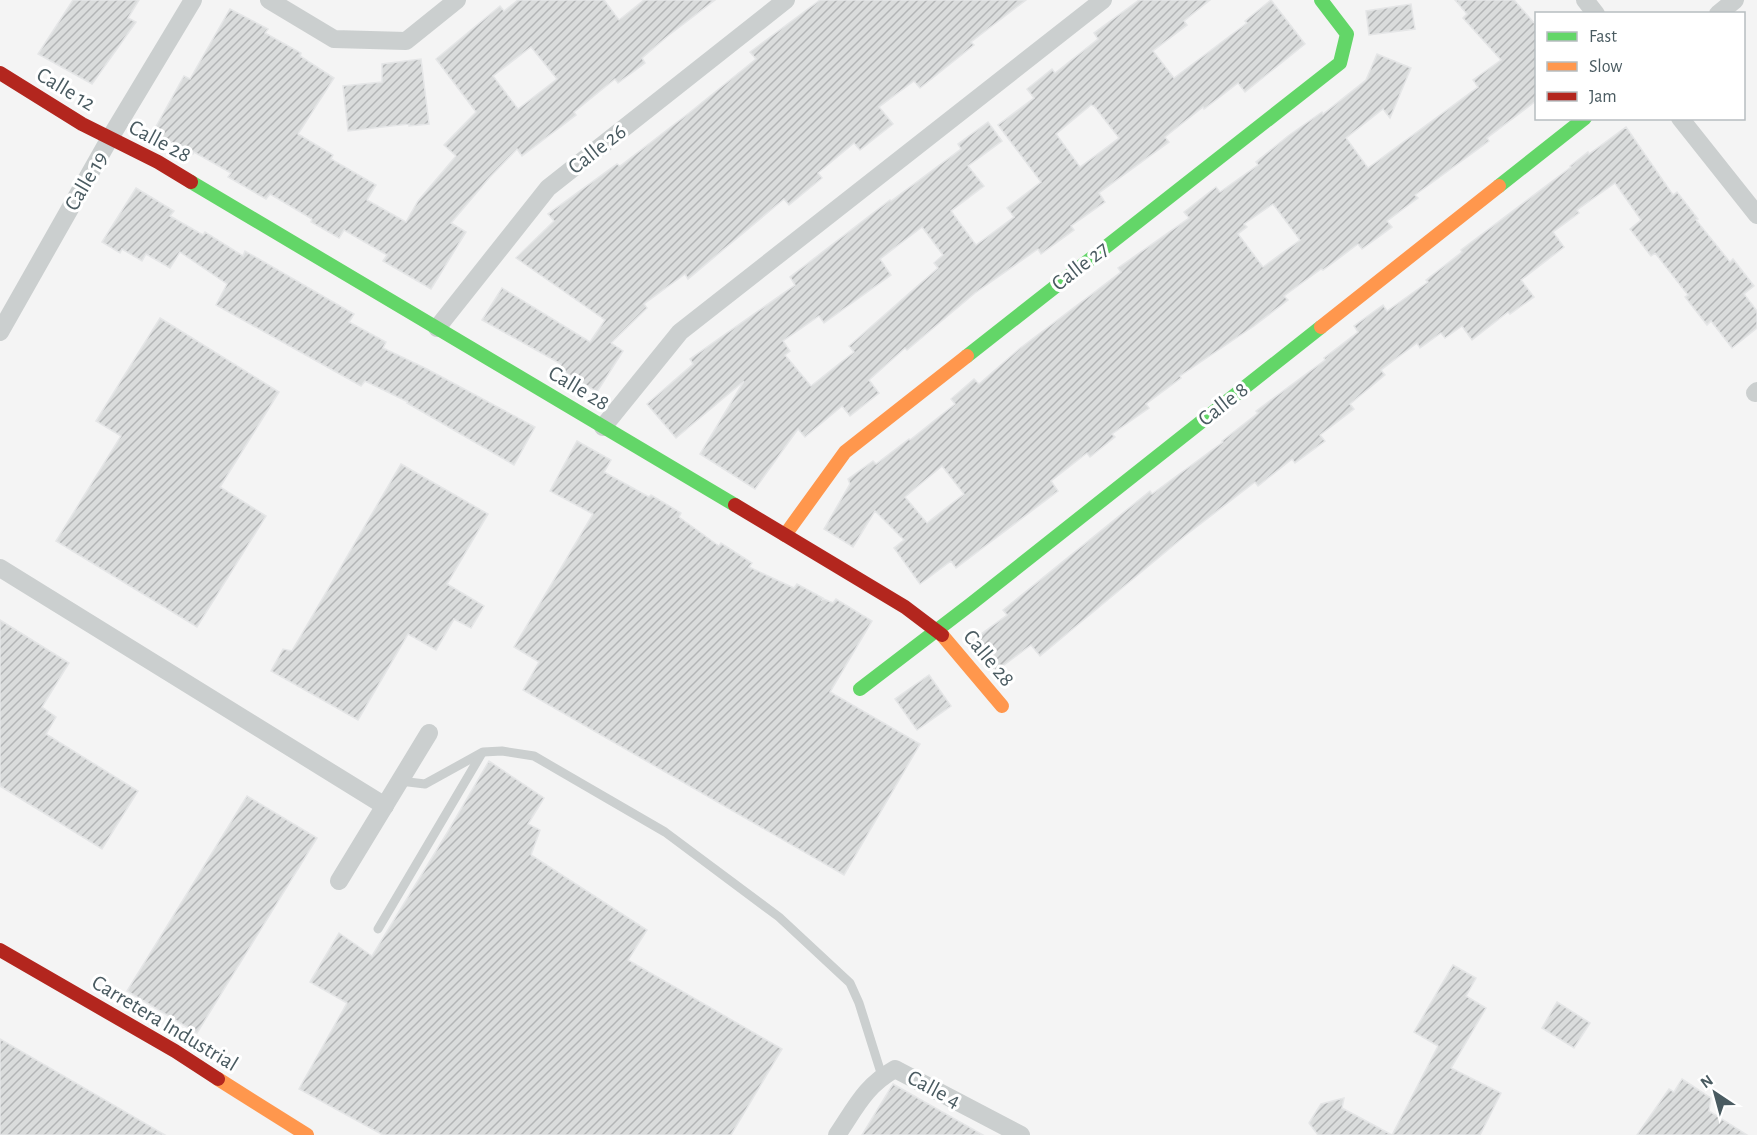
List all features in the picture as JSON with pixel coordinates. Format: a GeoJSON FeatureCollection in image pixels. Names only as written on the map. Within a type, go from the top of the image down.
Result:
{"type":"FeatureCollection","features":[{"type":"Feature","properties":{"kind":"street","name":"Calle 19"},"geometry":{"type":"LineString","coordinates":[[0,332],[110,138],[193,0]]}},
{"type":"Feature","properties":{"kind":"street"},"geometry":{"type":"LineString","coordinates":[[269,0],[334,39],[406,41],[457,0]]}},
{"type":"Feature","properties":{"kind":"street","name":"Calle 26"},"geometry":{"type":"LineString","coordinates":[[437,328],[549,188],[786,0]]}},
{"type":"Feature","properties":{"kind":"street"},"geometry":{"type":"LineString","coordinates":[[603,427],[680,332],[1104,0]]}},
{"type":"Feature","properties":{"kind":"street","name":"Calle 27"},"geometry":{"type":"LineString","coordinates":[[785,535],[845,452],[1340,63],[1347,34],[1321,0]]}},
{"type":"Feature","properties":{"kind":"street"},"geometry":{"type":"LineString","coordinates":[[1720,12],[1735,0]]}},
{"type":"Feature","properties":{"kind":"street","name":"Calle 12"},"geometry":{"type":"LineString","coordinates":[[0,73],[82,124],[110,138]]}},
{"type":"Feature","properties":{"kind":"street","name":"Calle 8"},"geometry":{"type":"LineString","coordinates":[[860,689],[938,630],[1582,120]]}},
{"type":"Feature","properties":{"kind":"street"},"geometry":{"type":"LineString","coordinates":[[1682,120],[1757,215]]}},
{"type":"Feature","properties":{"kind":"street","name":"Calle 28"},"geometry":{"type":"LineString","coordinates":[[110,138],[158,162],[906,607],[938,630],[1002,706]]}},
{"type":"Feature","properties":{"kind":"street"},"geometry":{"type":"LineString","coordinates":[[0,568],[385,806]]}},
{"type":"Feature","properties":{"kind":"street"},"geometry":{"type":"LineString","coordinates":[[339,881],[429,733]]}},
{"type":"Feature","properties":{"kind":"street","name":"Carretera Industrial"},"geometry":{"type":"LineString","coordinates":[[0,950],[175,1051],[307,1135]]}},
{"type":"Feature","properties":{"kind":"street","name":"Calle 4"},"geometry":{"type":"LineString","coordinates":[[837,1135],[867,1089],[882,1076],[895,1069],[1021,1135]]}},
{"type":"Feature","properties":{"kind":"lane"},"geometry":{"type":"LineString","coordinates":[[400,781],[425,784],[483,752],[502,751],[534,756],[665,832],[779,917],[850,983],[859,1003],[882,1076]]}},
{"type":"Feature","properties":{"kind":"lane"},"geometry":{"type":"LineString","coordinates":[[378,929],[483,752]]}},
{"type":"Feature","properties":{"kind":"building"},"geometry":{"type":"Polygon","coordinates":[[[73,0],[139,0],[128,18],[136,22],[92,84],[38,54],[73,0]]]}},
{"type":"Feature","properties":{"kind":"building"},"geometry":{"type":"Polygon","coordinates":[[[518,0],[604,0],[619,20],[644,0],[715,0],[642,58],[645,63],[618,83],[615,79],[574,112],[576,115],[522,156],[517,149],[451,223],[466,232],[431,289],[383,261],[387,255],[344,230],[339,238],[270,194],[266,199],[228,177],[231,173],[153,132],[184,76],[190,79],[230,9],[268,29],[265,33],[301,53],[300,56],[334,78],[298,134],[333,155],[331,159],[376,185],[367,200],[406,222],[418,201],[456,156],[444,145],[476,112],[436,59],[500,6],[504,11],[518,0]],[[531,47],[493,76],[518,109],[557,79],[531,47]]]}},
{"type":"Feature","properties":{"kind":"building"},"geometry":{"type":"Polygon","coordinates":[[[820,0],[1026,0],[971,42],[974,45],[920,88],[914,81],[879,107],[893,124],[860,150],[854,143],[818,173],[822,178],[789,205],[784,199],[688,279],[685,274],[644,304],[647,308],[611,343],[623,351],[597,392],[558,368],[561,364],[482,320],[502,288],[590,342],[605,320],[516,258],[554,221],[548,214],[617,164],[620,166],[689,113],[756,59],[750,52],[820,0]]]}},
{"type":"Feature","properties":{"kind":"building"},"geometry":{"type":"Polygon","coordinates":[[[1139,0],[1210,0],[1184,21],[1187,25],[1153,51],[1174,78],[1247,23],[1245,21],[1271,0],[1305,44],[1245,92],[1238,83],[1204,109],[1203,107],[1165,137],[1169,142],[1099,193],[1105,202],[1071,226],[1074,230],[1041,254],[1038,249],[975,293],[907,350],[905,348],[869,380],[879,393],[850,416],[842,406],[805,437],[798,429],[755,489],[700,454],[744,381],[676,438],[647,404],[693,364],[690,359],[795,285],[790,277],[961,149],[958,144],[988,122],[1002,141],[968,166],[984,186],[951,211],[976,245],[1014,217],[1007,208],[1041,182],[998,125],[1034,98],[1027,89],[1052,69],[1055,73],[1098,39],[1094,33],[1139,0]],[[1091,105],[1056,134],[1080,167],[1119,138],[1091,105]],[[922,227],[880,259],[891,275],[824,323],[819,316],[783,341],[790,351],[785,355],[811,386],[854,352],[849,346],[938,268],[934,263],[943,255],[922,227]]]}},
{"type":"Feature","properties":{"kind":"building"},"geometry":{"type":"Polygon","coordinates":[[[1455,0],[1514,0],[1535,24],[1535,102],[1487,138],[1489,141],[1415,195],[1418,198],[1387,221],[1392,227],[1362,249],[1358,244],[1323,270],[1321,269],[1284,296],[1288,300],[1254,326],[1180,376],[1181,378],[1146,404],[1149,408],[1112,434],[1115,437],[1090,457],[1087,453],[1051,481],[1058,491],[956,568],[951,561],[920,584],[894,548],[904,540],[875,511],[853,547],[824,529],[850,484],[848,479],[873,461],[876,464],[910,440],[955,404],[951,399],[974,379],[979,384],[1019,349],[1121,272],[1118,268],[1189,218],[1184,212],[1216,187],[1220,192],[1258,165],[1256,162],[1288,136],[1322,112],[1323,114],[1366,80],[1377,54],[1411,68],[1390,118],[1383,109],[1346,138],[1368,168],[1478,87],[1473,80],[1501,60],[1463,18],[1467,14],[1455,0]],[[1273,204],[1244,224],[1247,227],[1238,234],[1263,267],[1300,240],[1273,204]],[[942,466],[905,497],[927,523],[964,494],[942,466]]]}},
{"type":"Feature","properties":{"kind":"building"},"geometry":{"type":"Polygon","coordinates":[[[1411,4],[1415,29],[1369,35],[1366,11],[1411,4]]]}},
{"type":"Feature","properties":{"kind":"building"},"geometry":{"type":"Polygon","coordinates":[[[421,59],[429,124],[348,131],[343,86],[382,82],[382,64],[421,59]]]}},
{"type":"Feature","properties":{"kind":"building"},"geometry":{"type":"Polygon","coordinates":[[[1626,127],[1673,195],[1677,192],[1730,262],[1733,259],[1754,286],[1744,294],[1757,311],[1757,328],[1732,348],[1711,321],[1707,325],[1685,297],[1688,295],[1655,253],[1651,256],[1630,229],[1641,220],[1615,183],[1577,210],[1579,213],[1553,232],[1564,247],[1521,280],[1534,297],[1510,314],[1508,312],[1472,340],[1462,326],[1445,338],[1441,333],[1420,348],[1417,343],[1381,370],[1385,375],[1350,404],[1354,409],[1320,435],[1325,441],[1295,463],[1292,459],[1258,486],[1255,482],[1186,535],[1040,656],[1031,645],[996,671],[973,640],[1007,615],[1003,610],[1150,491],[1152,494],[1223,442],[1258,413],[1256,411],[1325,360],[1324,358],[1358,332],[1354,326],[1383,305],[1387,311],[1428,282],[1426,280],[1462,252],[1461,250],[1588,152],[1589,154],[1626,127]]]}},
{"type":"Feature","properties":{"kind":"building"},"geometry":{"type":"Polygon","coordinates":[[[136,188],[174,211],[170,216],[203,235],[205,232],[243,256],[245,251],[354,314],[349,322],[386,342],[383,348],[535,427],[514,465],[408,402],[365,381],[361,386],[216,305],[227,284],[180,252],[170,268],[146,254],[142,261],[122,249],[120,253],[102,242],[136,188]]]}},
{"type":"Feature","properties":{"kind":"building"},"geometry":{"type":"Polygon","coordinates":[[[160,318],[279,392],[220,487],[266,516],[197,627],[56,541],[121,436],[96,421],[160,318]]]}},
{"type":"Feature","properties":{"kind":"building"},"geometry":{"type":"Polygon","coordinates":[[[577,441],[611,460],[604,472],[681,513],[679,517],[719,546],[721,543],[752,563],[749,567],[794,588],[797,584],[823,598],[822,600],[833,603],[836,599],[872,621],[830,692],[920,744],[844,875],[523,690],[539,662],[514,647],[593,514],[550,491],[577,441]]]}},
{"type":"Feature","properties":{"kind":"building"},"geometry":{"type":"Polygon","coordinates":[[[401,464],[488,514],[447,584],[484,606],[471,628],[454,619],[436,650],[408,634],[358,720],[271,671],[283,649],[292,651],[401,464]]]}},
{"type":"Feature","properties":{"kind":"building"},"geometry":{"type":"Polygon","coordinates":[[[0,620],[69,663],[42,707],[56,717],[46,734],[138,791],[102,849],[0,786],[0,620]]]}},
{"type":"Feature","properties":{"kind":"building"},"geometry":{"type":"Polygon","coordinates":[[[929,675],[951,706],[917,730],[895,699],[929,675]]]}},
{"type":"Feature","properties":{"kind":"building"},"geometry":{"type":"Polygon","coordinates":[[[489,761],[544,798],[528,824],[540,830],[531,855],[647,930],[628,960],[782,1049],[731,1135],[383,1135],[299,1089],[347,1003],[310,982],[339,933],[372,956],[489,761]]]}},
{"type":"Feature","properties":{"kind":"building"},"geometry":{"type":"Polygon","coordinates":[[[247,796],[317,838],[197,1033],[127,991],[247,796]]]}},
{"type":"Feature","properties":{"kind":"building"},"geometry":{"type":"Polygon","coordinates":[[[1453,965],[1476,978],[1466,996],[1486,1008],[1451,1068],[1501,1093],[1480,1135],[1392,1135],[1438,1046],[1414,1032],[1453,965]]]}},
{"type":"Feature","properties":{"kind":"building"},"geometry":{"type":"Polygon","coordinates":[[[1557,1002],[1590,1023],[1574,1048],[1542,1028],[1557,1002]]]}},
{"type":"Feature","properties":{"kind":"building"},"geometry":{"type":"Polygon","coordinates":[[[0,1039],[165,1135],[0,1135],[0,1039]]]}},
{"type":"Feature","properties":{"kind":"building"},"geometry":{"type":"Polygon","coordinates":[[[1682,1079],[1711,1098],[1709,1111],[1747,1135],[1637,1135],[1669,1089],[1674,1092],[1682,1079]]]}},
{"type":"Feature","properties":{"kind":"building"},"geometry":{"type":"Polygon","coordinates":[[[893,1084],[983,1135],[862,1135],[893,1084]]]}},
{"type":"Feature","properties":{"kind":"building"},"geometry":{"type":"Polygon","coordinates":[[[1344,1098],[1342,1108],[1392,1135],[1318,1135],[1309,1123],[1321,1104],[1344,1098]]]}},
{"type":"Feature","properties":{"kind":"traffic: fast"},"geometry":{"type":"LineString","coordinates":[[967,356],[1340,63],[1347,34],[1321,0]]}},
{"type":"Feature","properties":{"kind":"traffic: fast"},"geometry":{"type":"LineString","coordinates":[[1499,186],[1582,120]]}},
{"type":"Feature","properties":{"kind":"traffic: fast"},"geometry":{"type":"LineString","coordinates":[[191,182],[735,505]]}},
{"type":"Feature","properties":{"kind":"traffic: fast"},"geometry":{"type":"LineString","coordinates":[[860,689],[1321,327]]}},
{"type":"Feature","properties":{"kind":"traffic: slow"},"geometry":{"type":"LineString","coordinates":[[1321,327],[1499,186]]}},
{"type":"Feature","properties":{"kind":"traffic: slow"},"geometry":{"type":"LineString","coordinates":[[785,535],[845,452],[967,356]]}},
{"type":"Feature","properties":{"kind":"traffic: slow"},"geometry":{"type":"LineString","coordinates":[[942,635],[1002,706]]}},
{"type":"Feature","properties":{"kind":"traffic: slow"},"geometry":{"type":"LineString","coordinates":[[218,1079],[307,1135]]}},
{"type":"Feature","properties":{"kind":"traffic: jam"},"geometry":{"type":"LineString","coordinates":[[0,73],[82,124],[158,162],[191,182]]}},
{"type":"Feature","properties":{"kind":"traffic: jam"},"geometry":{"type":"LineString","coordinates":[[735,505],[905,607],[942,635]]}},
{"type":"Feature","properties":{"kind":"traffic: jam"},"geometry":{"type":"LineString","coordinates":[[0,950],[175,1051],[218,1079]]}}]}
